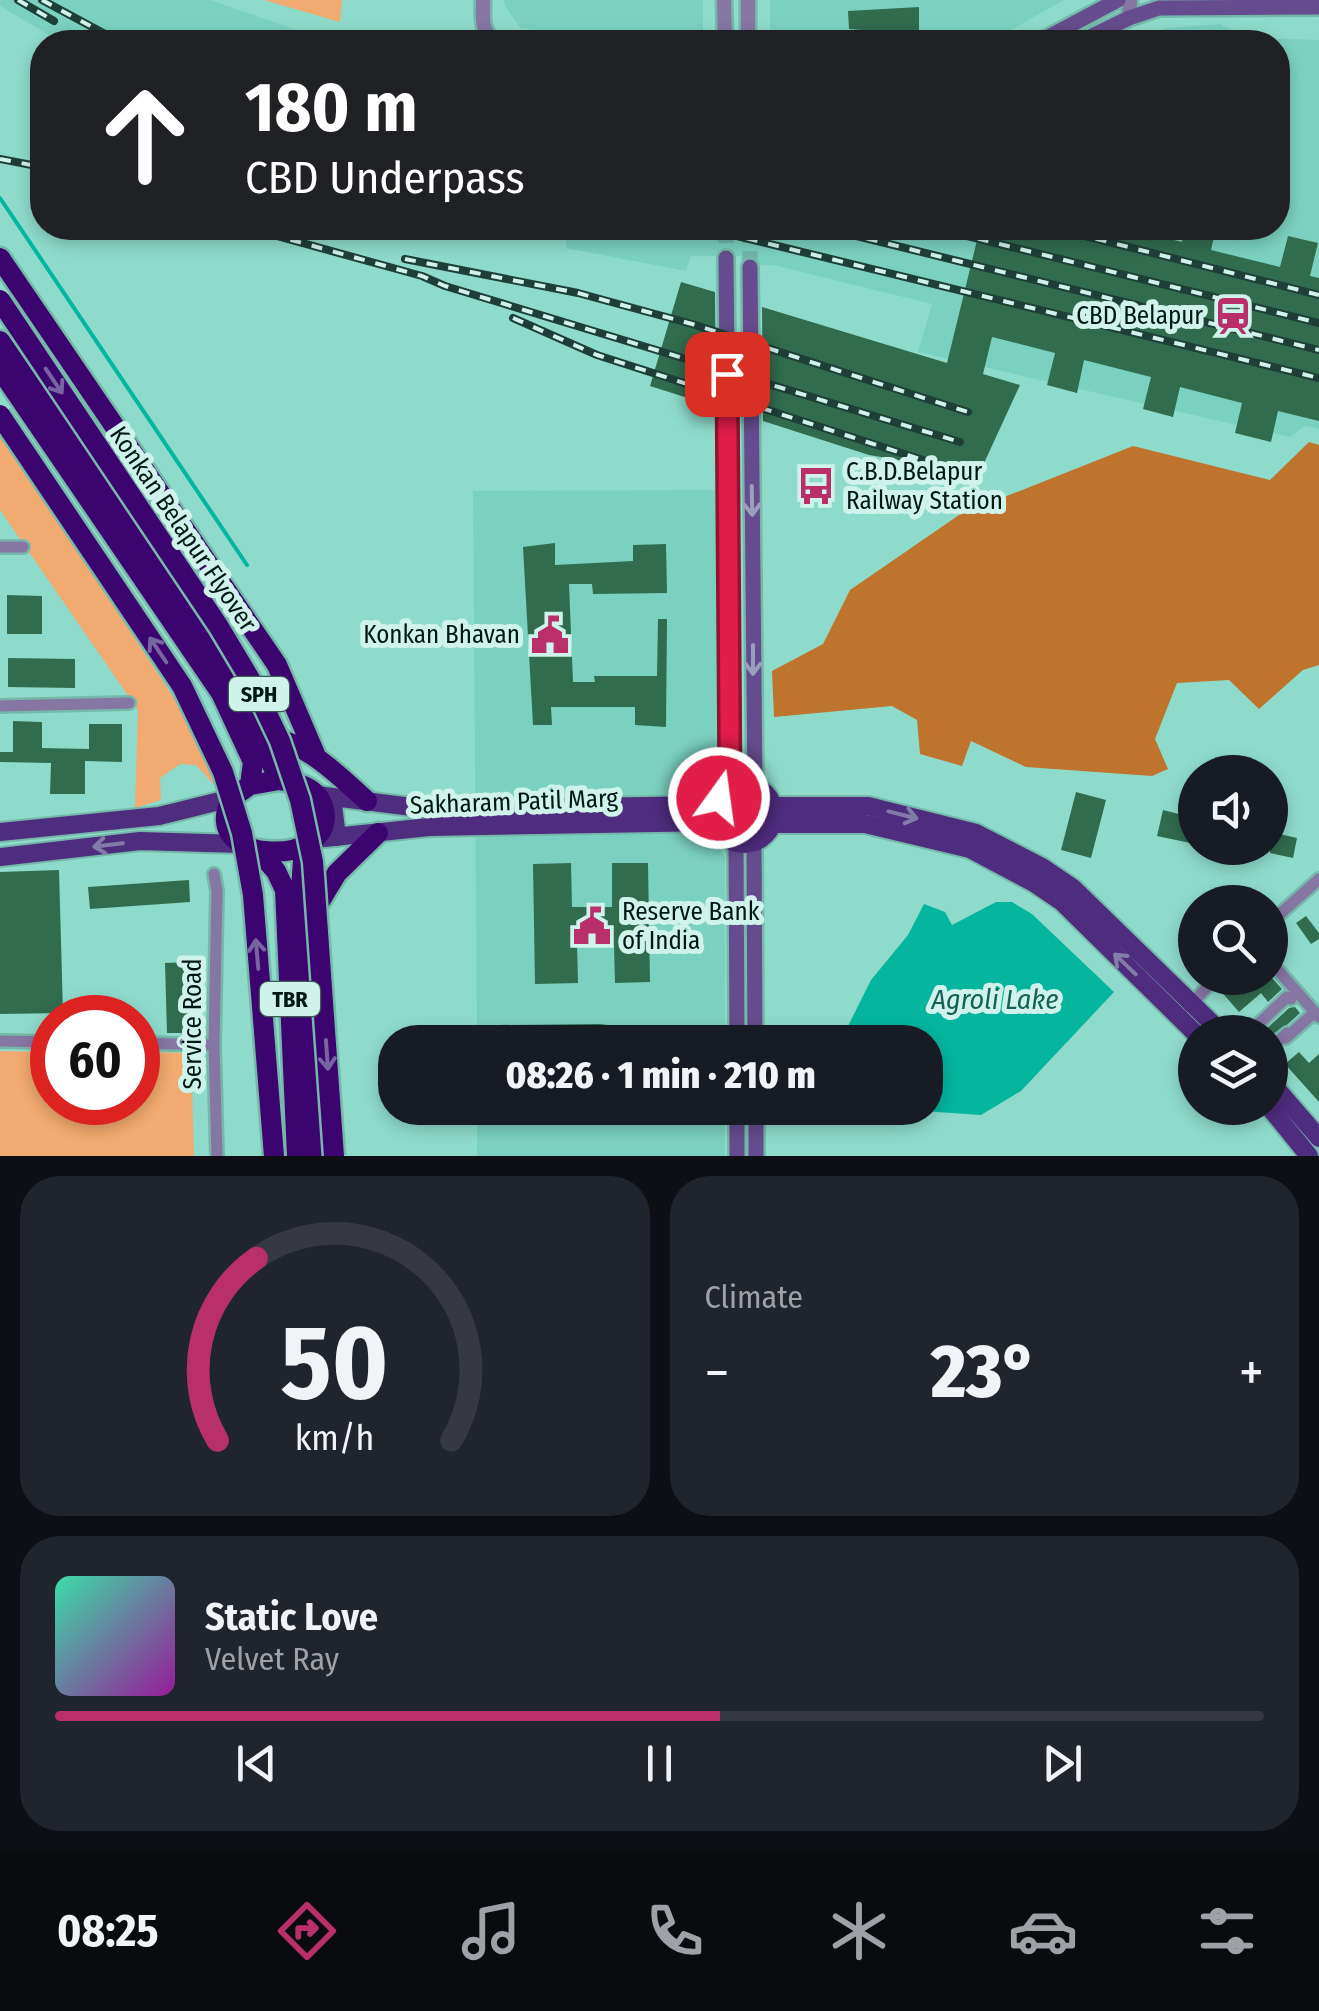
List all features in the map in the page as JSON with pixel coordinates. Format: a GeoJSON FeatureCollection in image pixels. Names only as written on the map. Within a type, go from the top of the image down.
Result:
{"type":"FeatureCollection","features":[{"type":"Feature","properties":{"kind":"highway"},"geometry":{"type":"LineString","coordinates":[[0,258],[264,644],[288,687],[315,754]]}},
{"type":"Feature","properties":{"kind":"highway","name":"Konkan Belapur Flyover"},"geometry":{"type":"LineString","coordinates":[[0,300],[220,627],[280,741],[300,800],[313,862],[334,1156]]}},
{"type":"Feature","properties":{"kind":"highway"},"geometry":{"type":"LineString","coordinates":[[0,340],[234,685],[278,780]]}},
{"type":"Feature","properties":{"kind":"highway"},"geometry":{"type":"LineString","coordinates":[[0,369],[221,693],[253,762],[250,785]]}},
{"type":"Feature","properties":{"kind":"highway","name":"SPH"},"geometry":{"type":"LineString","coordinates":[[0,415],[182,686],[223,772],[242,833],[252,896],[274,1156]]}},
{"type":"Feature","properties":{"kind":"highway"},"geometry":{"type":"LineString","coordinates":[[260,734],[287,740],[315,754],[367,802]]}},
{"type":"Feature","properties":{"kind":"highway"},"geometry":{"type":"LineString","coordinates":[[232,798],[250,785],[278,780],[325,796]]}},
{"type":"Feature","properties":{"kind":"highway","name":"TBR"},"geometry":{"type":"LineString","coordinates":[[314,1156],[301,881],[310,842],[325,818],[325,796]]}},
{"type":"Feature","properties":{"kind":"highway","name":"TBR"},"geometry":{"type":"LineString","coordinates":[[232,798],[226,819],[230,833],[276,871],[284,890],[297,1156]]}},
{"type":"Feature","properties":{"kind":"highway"},"geometry":{"type":"LineString","coordinates":[[304,944],[314,912],[330,882],[378,833]]}},
{"type":"Feature","properties":{"kind":"highway"},"geometry":{"type":"LineString","coordinates":[[250,847],[282,852],[310,842]]}},
{"type":"Feature","properties":{"kind":"main road"},"geometry":{"type":"LineString","coordinates":[[1061,30],[1113,1]]}},
{"type":"Feature","properties":{"kind":"main road"},"geometry":{"type":"LineString","coordinates":[[1104,30],[1160,8],[1319,7]]}},
{"type":"Feature","properties":{"kind":"main road"},"geometry":{"type":"LineString","coordinates":[[726,258],[730,788],[715,813],[723,836],[745,843],[768,832],[772,815],[766,794],[754,787],[730,788]]}},
{"type":"Feature","properties":{"kind":"main road"},"geometry":{"type":"LineString","coordinates":[[750,267],[754,787]]}},
{"type":"Feature","properties":{"kind":"main road"},"geometry":{"type":"LineString","coordinates":[[325,796],[337,837]]}},
{"type":"Feature","properties":{"kind":"main road","name":"Sakharam Patil Marg"},"geometry":{"type":"LineString","coordinates":[[325,796],[428,809],[715,813]]}},
{"type":"Feature","properties":{"kind":"main road"},"geometry":{"type":"LineString","coordinates":[[0,832],[159,816],[232,798]]}},
{"type":"Feature","properties":{"kind":"main road"},"geometry":{"type":"LineString","coordinates":[[772,815],[868,806],[976,833],[1073,888],[1193,1015]]}},
{"type":"Feature","properties":{"kind":"main road","name":"Sakharam Patil Marg"},"geometry":{"type":"LineString","coordinates":[[310,842],[429,827],[715,813]]}},
{"type":"Feature","properties":{"kind":"main road"},"geometry":{"type":"LineString","coordinates":[[159,816],[162,841]]}},
{"type":"Feature","properties":{"kind":"main road"},"geometry":{"type":"LineString","coordinates":[[0,857],[162,841],[250,847]]}},
{"type":"Feature","properties":{"kind":"main road"},"geometry":{"type":"LineString","coordinates":[[738,1025],[745,843]]}},
{"type":"Feature","properties":{"kind":"main road"},"geometry":{"type":"LineString","coordinates":[[745,843],[754,1025]]}},
{"type":"Feature","properties":{"kind":"main road"},"geometry":{"type":"LineString","coordinates":[[1185,1010],[1187,1015]]}},
{"type":"Feature","properties":{"kind":"main road"},"geometry":{"type":"LineString","coordinates":[[1288,1102],[1319,1138]]}},
{"type":"Feature","properties":{"kind":"main road"},"geometry":{"type":"LineString","coordinates":[[737,1125],[737,1156]]}},
{"type":"Feature","properties":{"kind":"main road"},"geometry":{"type":"LineString","coordinates":[[756,1125],[756,1156]]}},
{"type":"Feature","properties":{"kind":"main road"},"geometry":{"type":"LineString","coordinates":[[1284,1125],[1309,1156]]}},
{"type":"Feature","properties":{"kind":"street"},"geometry":{"type":"LineString","coordinates":[[484,0],[484,30]]}},
{"type":"Feature","properties":{"kind":"street"},"geometry":{"type":"LineString","coordinates":[[724,0],[724,30]]}},
{"type":"Feature","properties":{"kind":"street"},"geometry":{"type":"LineString","coordinates":[[748,0],[748,30]]}},
{"type":"Feature","properties":{"kind":"street"},"geometry":{"type":"LineString","coordinates":[[1128,18],[1130,0]]}},
{"type":"Feature","properties":{"kind":"street"},"geometry":{"type":"LineString","coordinates":[[1113,1],[1128,18]]}},
{"type":"Feature","properties":{"kind":"street"},"geometry":{"type":"LineString","coordinates":[[0,547],[23,547]]}},
{"type":"Feature","properties":{"kind":"street"},"geometry":{"type":"LineString","coordinates":[[0,706],[129,703]]}},
{"type":"Feature","properties":{"kind":"street","name":"Service Road"},"geometry":{"type":"LineString","coordinates":[[214,874],[218,1156]]}},
{"type":"Feature","properties":{"kind":"street"},"geometry":{"type":"LineString","coordinates":[[1288,906],[1319,879]]}},
{"type":"Feature","properties":{"kind":"street"},"geometry":{"type":"LineString","coordinates":[[1288,982],[1317,1015],[1288,1034]]}},
{"type":"Feature","properties":{"kind":"street"},"geometry":{"type":"LineString","coordinates":[[1185,1010],[1199,995]]}},
{"type":"Feature","properties":{"kind":"street"},"geometry":{"type":"LineString","coordinates":[[1268,1015],[1287,997],[1291,998]]}},
{"type":"Feature","properties":{"kind":"street"},"geometry":{"type":"LineString","coordinates":[[0,1040],[30,1041]]}},
{"type":"Feature","properties":{"kind":"street"},"geometry":{"type":"LineString","coordinates":[[160,1044],[214,1045]]}},
{"type":"Feature","properties":{"kind":"shaded area"},"geometry":{"type":"Polygon","coordinates":[[[0,0],[210,0],[297,30],[41,30],[0,6],[0,0]]]}},
{"type":"Feature","properties":{"kind":"shaded area"},"geometry":{"type":"Polygon","coordinates":[[[264,0],[342,0],[340,22],[264,0]]]}},
{"type":"Feature","properties":{"kind":"shaded area"},"geometry":{"type":"Polygon","coordinates":[[[504,0],[703,0],[703,30],[536,30],[520,28],[504,0]]]}},
{"type":"Feature","properties":{"kind":"shaded area"},"geometry":{"type":"Polygon","coordinates":[[[770,0],[1064,0],[1010,30],[770,30],[770,0]]]}},
{"type":"Feature","properties":{"kind":"shaded area","name":"CBD Belapur"},"geometry":{"type":"Polygon","coordinates":[[[1220,24],[1232,30],[1160,30],[1220,24]]]}},
{"type":"Feature","properties":{"kind":"shaded area","name":"CBD Belapur"},"geometry":{"type":"Polygon","coordinates":[[[1290,39],[1319,40],[1319,429],[1305,426],[1290,437],[918,352],[932,304],[773,265],[741,265],[741,256],[691,256],[686,271],[566,248],[566,240],[1290,240],[1290,39]]]}},
{"type":"Feature","properties":{"kind":"shaded area"},"geometry":{"type":"Polygon","coordinates":[[[0,431],[181,709],[218,789],[196,765],[180,764],[160,778],[161,800],[135,808],[138,710],[0,510],[0,431]]]}},
{"type":"Feature","properties":{"kind":"shaded area"},"geometry":{"type":"Polygon","coordinates":[[[1309,442],[1319,445],[1319,665],[1303,670],[1259,709],[1229,680],[1177,683],[1155,739],[1168,769],[1152,776],[1026,767],[971,741],[962,766],[920,754],[917,720],[892,706],[774,717],[772,671],[823,644],[850,590],[959,515],[1133,446],[1270,480],[1309,442]]]}},
{"type":"Feature","properties":{"kind":"shaded area"},"geometry":{"type":"Polygon","coordinates":[[[717,490],[719,774],[706,805],[706,822],[725,858],[725,1025],[477,1025],[473,491],[717,490]]]}},
{"type":"Feature","properties":{"kind":"shaded area"},"geometry":{"type":"Polygon","coordinates":[[[0,1051],[30,1052],[30,1125],[160,1125],[160,1052],[191,1053],[194,1156],[0,1156],[0,1051]]]}},
{"type":"Feature","properties":{"kind":"shaded area"},"geometry":{"type":"Polygon","coordinates":[[[477,1125],[725,1125],[725,1156],[477,1156],[477,1125]]]}},
{"type":"Feature","properties":{"kind":"water","name":"Agroli Lake"},"geometry":{"type":"Polygon","coordinates":[[[996,902],[1012,902],[1032,914],[1114,992],[1021,1091],[981,1115],[943,1112],[943,1025],[848,1025],[871,980],[908,935],[924,904],[945,912],[952,925],[996,902]]]}},
{"type":"Feature","properties":{"kind":"building"},"geometry":{"type":"Polygon","coordinates":[[[919,7],[919,30],[849,29],[848,11],[919,7]]]}},
{"type":"Feature","properties":{"kind":"building","name":"CBD Belapur"},"geometry":{"type":"Polygon","coordinates":[[[1290,236],[1318,243],[1310,276],[1319,278],[1319,421],[1278,411],[1271,442],[1235,433],[1242,403],[1180,387],[1173,417],[1143,409],[1151,377],[1084,360],[1077,393],[1047,385],[1055,353],[992,337],[983,374],[1020,385],[979,474],[869,455],[763,421],[762,307],[947,363],[977,240],[1213,240],[1211,250],[1280,267],[1290,236]]]}},
{"type":"Feature","properties":{"kind":"building"},"geometry":{"type":"Polygon","coordinates":[[[681,282],[715,292],[716,407],[650,386],[681,282]]]}},
{"type":"Feature","properties":{"kind":"building","name":"Konkan Bhavan"},"geometry":{"type":"Polygon","coordinates":[[[555,543],[555,565],[633,561],[633,545],[666,544],[667,593],[593,594],[592,584],[569,584],[573,682],[595,682],[594,676],[657,676],[658,619],[667,619],[666,727],[635,725],[635,707],[551,707],[552,725],[533,725],[523,547],[555,543]]]}},
{"type":"Feature","properties":{"kind":"building"},"geometry":{"type":"Polygon","coordinates":[[[7,595],[42,596],[42,634],[7,634],[7,595]]]}},
{"type":"Feature","properties":{"kind":"building"},"geometry":{"type":"Polygon","coordinates":[[[8,658],[75,659],[75,688],[8,687],[8,658]]]}},
{"type":"Feature","properties":{"kind":"building"},"geometry":{"type":"Polygon","coordinates":[[[13,721],[42,722],[42,748],[89,749],[89,724],[122,724],[122,762],[85,761],[85,794],[50,794],[51,763],[0,762],[0,752],[13,752],[13,721]]]}},
{"type":"Feature","properties":{"kind":"building"},"geometry":{"type":"Polygon","coordinates":[[[1076,792],[1106,800],[1091,858],[1061,850],[1076,792]]]}},
{"type":"Feature","properties":{"kind":"building"},"geometry":{"type":"Polygon","coordinates":[[[1163,810],[1178,814],[1178,840],[1157,836],[1163,810]]]}},
{"type":"Feature","properties":{"kind":"building"},"geometry":{"type":"Polygon","coordinates":[[[1288,836],[1297,838],[1293,858],[1288,857],[1288,836]]]}},
{"type":"Feature","properties":{"kind":"building","name":"Reserve Bank of India"},"geometry":{"type":"Polygon","coordinates":[[[571,863],[572,907],[612,907],[612,863],[648,863],[650,982],[615,983],[614,945],[577,946],[578,983],[535,984],[533,864],[571,863]]]}},
{"type":"Feature","properties":{"kind":"building"},"geometry":{"type":"Polygon","coordinates":[[[59,870],[62,995],[30,995],[30,1014],[0,1014],[0,872],[59,870]]]}},
{"type":"Feature","properties":{"kind":"building"},"geometry":{"type":"Polygon","coordinates":[[[189,880],[190,902],[90,909],[88,887],[189,880]]]}},
{"type":"Feature","properties":{"kind":"building"},"geometry":{"type":"Polygon","coordinates":[[[1306,916],[1319,933],[1319,939],[1311,944],[1296,923],[1306,916]]]}},
{"type":"Feature","properties":{"kind":"building"},"geometry":{"type":"Polygon","coordinates":[[[192,962],[194,1033],[167,1033],[165,963],[192,962]]]}},
{"type":"Feature","properties":{"kind":"building"},"geometry":{"type":"Polygon","coordinates":[[[1224,995],[1259,995],[1239,1012],[1224,995]]]}},
{"type":"Feature","properties":{"kind":"building"},"geometry":{"type":"Polygon","coordinates":[[[1295,1007],[1300,1013],[1288,1024],[1288,1015],[1281,1015],[1295,1007]]]}},
{"type":"Feature","properties":{"kind":"building"},"geometry":{"type":"Polygon","coordinates":[[[1299,1052],[1309,1063],[1319,1054],[1319,1102],[1288,1067],[1288,1061],[1299,1052]]]}},
{"type":"Feature","properties":{"kind":"waterway"},"geometry":{"type":"LineString","coordinates":[[0,198],[247,565]]}},
{"type":"Feature","properties":{"kind":"tunnel"},"geometry":{"type":"LineString","coordinates":[[726,240],[726,258]]}},
{"type":"Feature","properties":{"kind":"tunnel"},"geometry":{"type":"LineString","coordinates":[[750,240],[750,267]]}},
{"type":"Feature","properties":{"kind":"railway"},"geometry":{"type":"LineString","coordinates":[[18,0],[54,21]]}},
{"type":"Feature","properties":{"kind":"railway"},"geometry":{"type":"LineString","coordinates":[[42,0],[98,30]]}},
{"type":"Feature","properties":{"kind":"railway"},"geometry":{"type":"LineString","coordinates":[[0,159],[30,165]]}},
{"type":"Feature","properties":{"kind":"railway"},"geometry":{"type":"LineString","coordinates":[[292,240],[422,276],[960,442]]}},
{"type":"Feature","properties":{"kind":"railway"},"geometry":{"type":"LineString","coordinates":[[753,240],[1319,378]]}},
{"type":"Feature","properties":{"kind":"railway"},"geometry":{"type":"LineString","coordinates":[[873,240],[1319,350]]}},
{"type":"Feature","properties":{"kind":"railway"},"geometry":{"type":"LineString","coordinates":[[984,240],[1319,323]]}},
{"type":"Feature","properties":{"kind":"railway"},"geometry":{"type":"LineString","coordinates":[[1101,240],[1319,295]]}},
{"type":"Feature","properties":{"kind":"railway"},"geometry":{"type":"LineString","coordinates":[[405,259],[578,293],[692,324],[968,412]]}},
{"type":"Feature","properties":{"kind":"railway"},"geometry":{"type":"LineString","coordinates":[[513,318],[597,355],[951,469]]}},
{"type":"Feature","properties":{"kind":"place","name":"CBD Belapur"},"geometry":{"type":"Point","coordinates":[1233,316]}},
{"type":"Feature","properties":{"kind":"place","name":"C.B.D.Belapur Railway Station"},"geometry":{"type":"Point","coordinates":[816,486]}},
{"type":"Feature","properties":{"kind":"place","name":"Konkan Bhavan"},"geometry":{"type":"Point","coordinates":[550,635]}},
{"type":"Feature","properties":{"kind":"place","name":"Reserve Bank of India"},"geometry":{"type":"Point","coordinates":[592,926]}},
{"type":"Feature","properties":{"kind":"route"},"geometry":{"type":"LineString","coordinates":[[719,798],[730,788],[727,374]]}}]}
